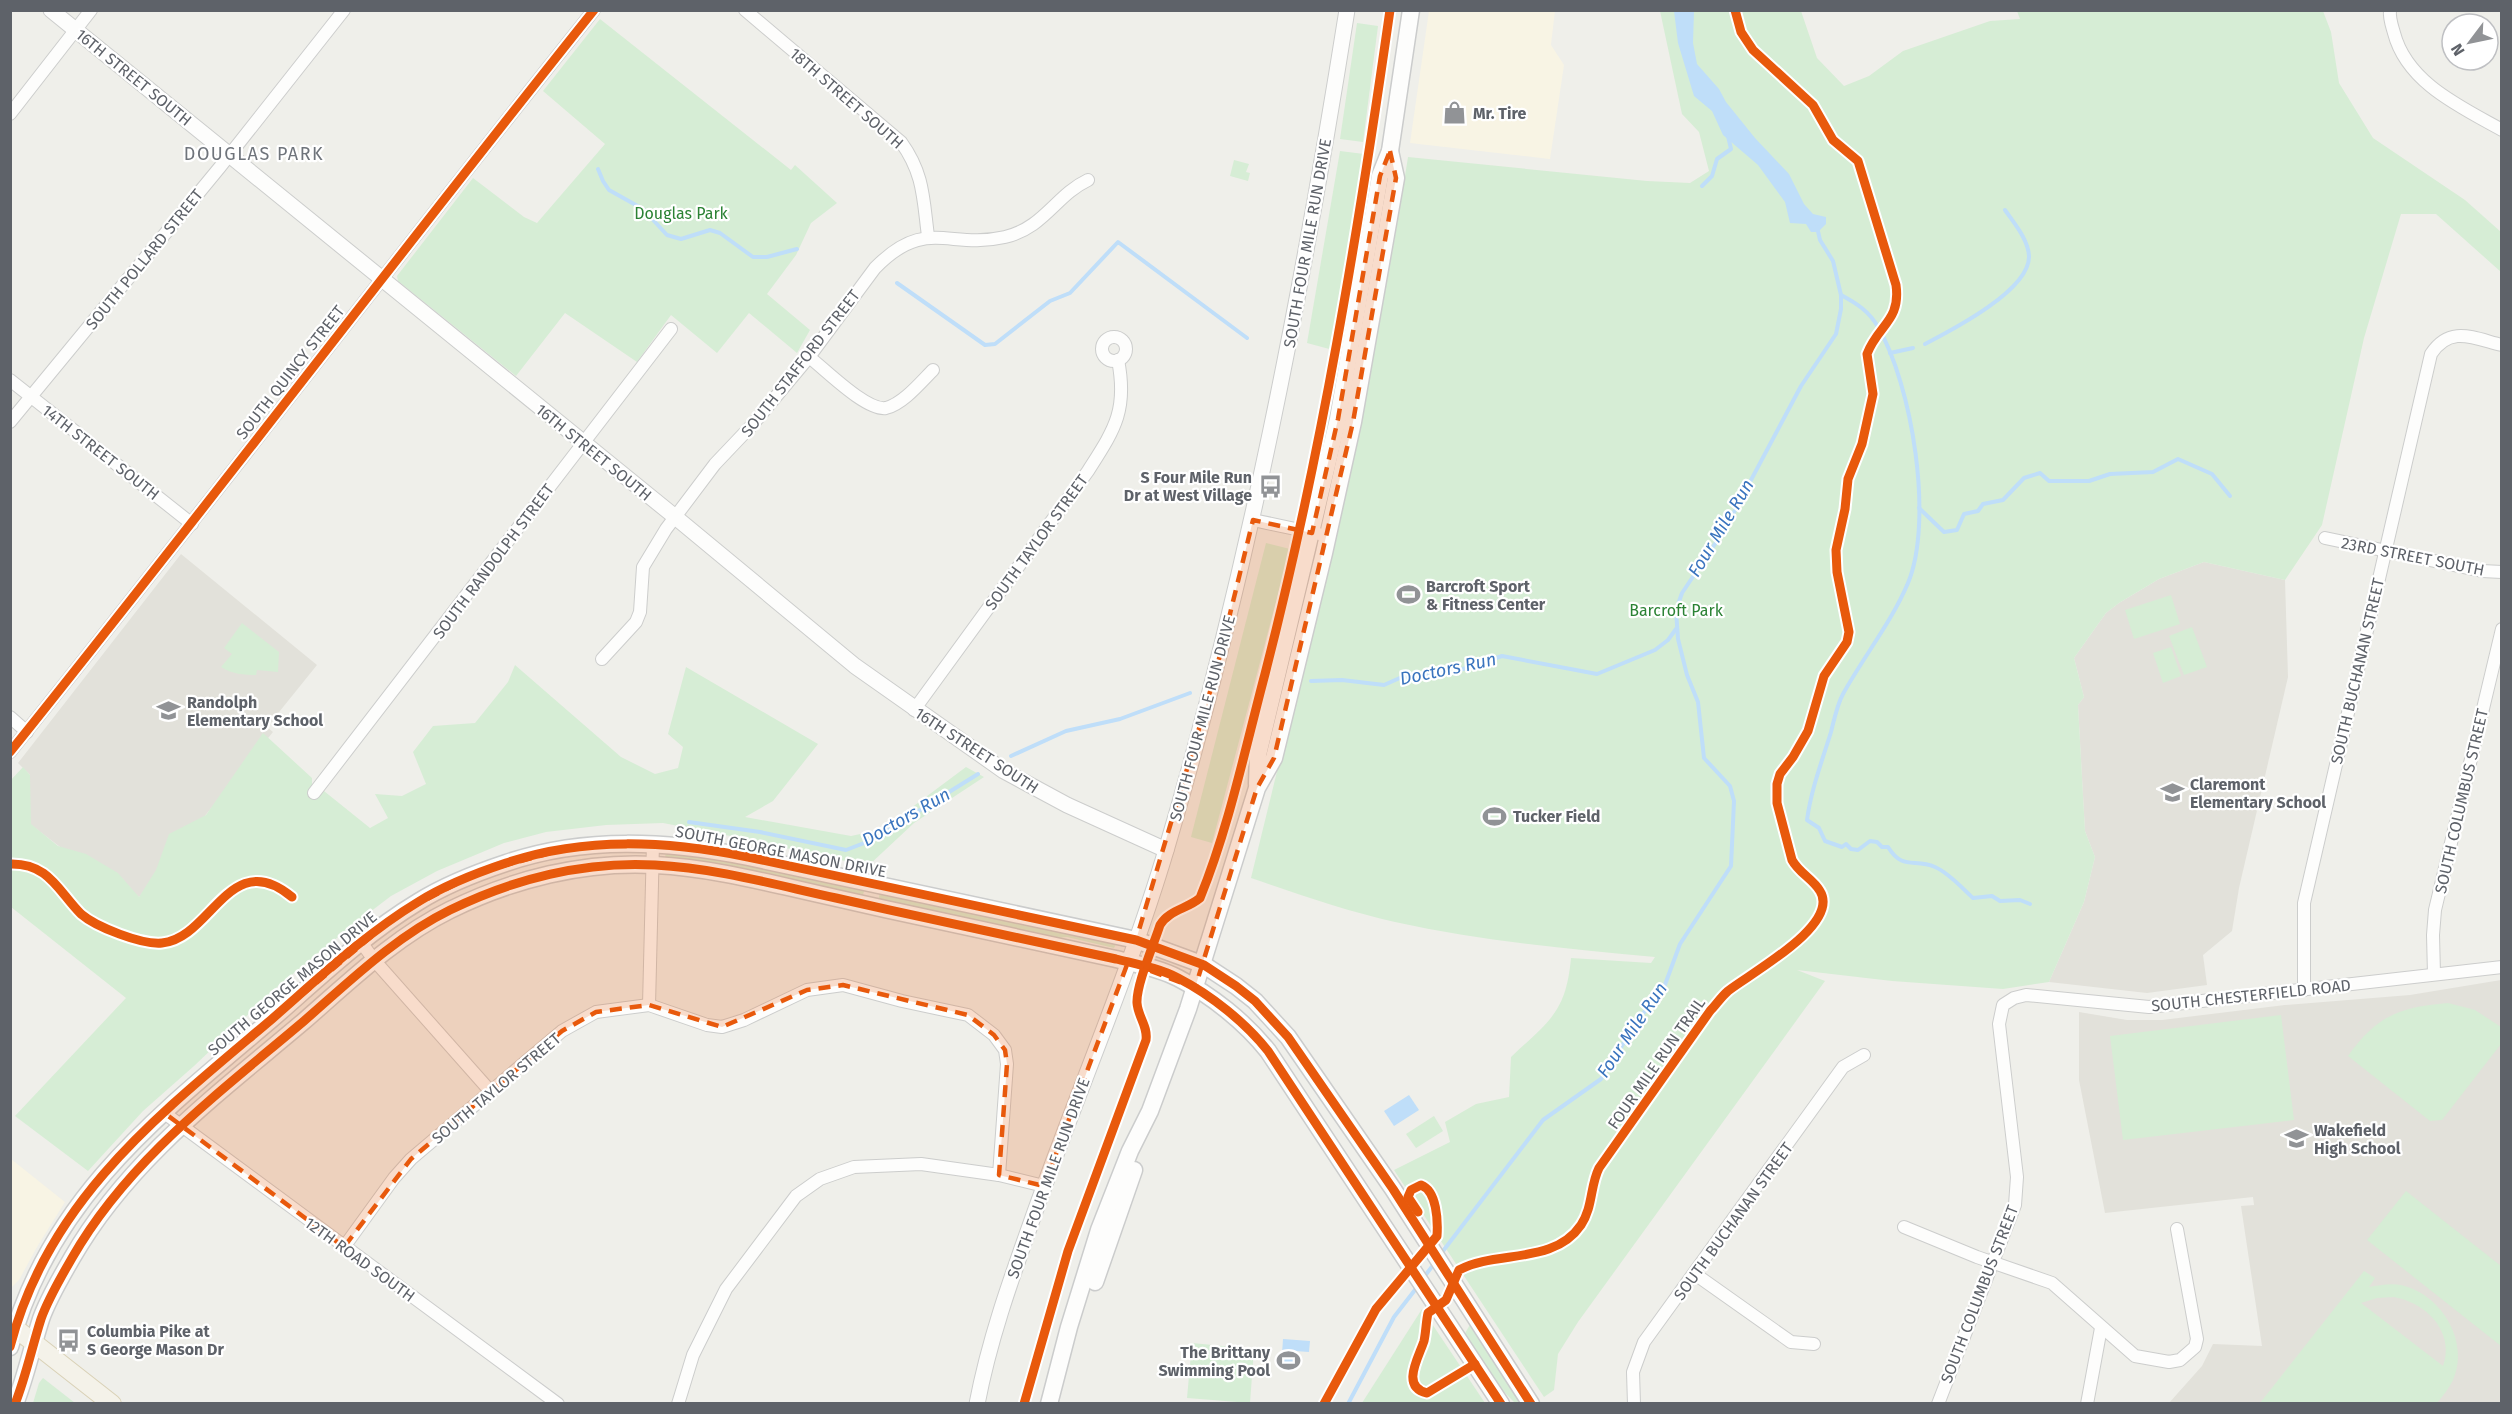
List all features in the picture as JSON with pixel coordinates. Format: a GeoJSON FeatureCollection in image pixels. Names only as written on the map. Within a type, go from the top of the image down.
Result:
{"type":"FeatureCollection","features":[{"type":"Feature","properties":{"kind":"main road"},"geometry":{"type":"LineString","coordinates":[[1049,1404],[1069,1327],[1099,1230],[1130,1151],[1150,1111],[1196,988],[1257,788],[1274,758],[1320,534],[1353,422],[1396,178],[1390,151],[1411,10]]}},
{"type":"Feature","properties":{"kind":"main road","name":"SOUTH GEORGE MASON DRIVE"},"geometry":{"type":"LineString","coordinates":[[10,1347],[13,1326],[23,1302],[59,1232],[108,1168],[163,1112],[362,942],[421,900],[508,862],[572,847],[653,843],[700,847],[1136,940],[1204,965],[1255,1001],[1288,1037],[1406,1210],[1531,1404]]}},
{"type":"Feature","properties":{"kind":"main road","name":"SOUTH GEORGE MASON DRIVE"},"geometry":{"type":"LineString","coordinates":[[15,1404],[42,1316],[71,1258],[138,1166],[180,1126],[374,960],[417,929],[446,912],[499,889],[546,874],[589,868],[654,865],[728,875],[1128,962],[1176,977],[1196,988],[1257,1036],[1501,1404]]}},
{"type":"Feature","properties":{"kind":"main road"},"geometry":{"type":"LineString","coordinates":[[868,905],[873,884]]}},
{"type":"Feature","properties":{"kind":"main road"},"geometry":{"type":"LineString","coordinates":[[1059,1404],[1082,1320],[1140,1153],[1150,1111]]}},
{"type":"Feature","properties":{"kind":"main road"},"geometry":{"type":"LineString","coordinates":[[13,1326],[112,1404]]}},
{"type":"Feature","properties":{"kind":"street","name":"16TH STREET SOUTH"},"geometry":{"type":"LineString","coordinates":[[51,10],[582,443],[675,516],[855,666],[914,710],[1004,771],[1067,805],[1166,850]]}},
{"type":"Feature","properties":{"kind":"street"},"geometry":{"type":"LineString","coordinates":[[10,114],[91,10]]}},
{"type":"Feature","properties":{"kind":"street","name":"SOUTH POLLARD STREET"},"geometry":{"type":"LineString","coordinates":[[10,422],[229,155],[344,10]]}},
{"type":"Feature","properties":{"kind":"street","name":"SOUTH QUINCY STREET"},"geometry":{"type":"LineString","coordinates":[[10,752],[192,524],[381,278],[594,10]]}},
{"type":"Feature","properties":{"kind":"street","name":"18TH STREET SOUTH"},"geometry":{"type":"LineString","coordinates":[[745,10],[901,142],[913,158],[921,179],[928,236]]}},
{"type":"Feature","properties":{"kind":"street","name":"SOUTH FOUR MILE RUN DRIVE"},"geometry":{"type":"LineString","coordinates":[[977,1404],[997,1320],[1044,1186],[1136,940],[1166,850],[1215,675],[1253,520],[1292,330],[1347,10]]}},
{"type":"Feature","properties":{"kind":"street"},"geometry":{"type":"LineString","coordinates":[[2390,10],[2398,49],[2415,74],[2456,104],[2502,130]]}},
{"type":"Feature","properties":{"kind":"street","name":"SOUTH STAFFORD STREET"},"geometry":{"type":"LineString","coordinates":[[602,659],[636,622],[640,612],[643,567],[652,548],[715,464],[753,424],[809,357],[875,268],[888,255],[903,245],[928,236],[975,240],[1005,237],[1029,227],[1046,216],[1075,186],[1088,180]]}},
{"type":"Feature","properties":{"kind":"street","name":"SOUTH RANDOLPH STREET"},"geometry":{"type":"LineString","coordinates":[[314,793],[671,329]]}},
{"type":"Feature","properties":{"kind":"street","name":"SOUTH BUCHANAN STREET"},"geometry":{"type":"LineString","coordinates":[[2304,990],[2304,903],[2430,354],[2438,343],[2448,337],[2459,335],[2502,345]]}},
{"type":"Feature","properties":{"kind":"street"},"geometry":{"type":"LineString","coordinates":[[809,357],[866,402],[885,408],[897,403],[933,370]]}},
{"type":"Feature","properties":{"kind":"street","name":"SOUTH TAYLOR STREET"},"geometry":{"type":"LineString","coordinates":[[914,710],[1088,471],[1113,431],[1122,402],[1122,381],[1118,360]]}},
{"type":"Feature","properties":{"kind":"street","name":"14TH STREET SOUTH"},"geometry":{"type":"LineString","coordinates":[[10,380],[192,524]]}},
{"type":"Feature","properties":{"kind":"street"},"geometry":{"type":"LineString","coordinates":[[1253,520],[1320,534]]}},
{"type":"Feature","properties":{"kind":"street","name":"23RD STREET SOUTH"},"geometry":{"type":"LineString","coordinates":[[2325,538],[2482,571],[2502,572]]}},
{"type":"Feature","properties":{"kind":"street","name":"SOUTH COLUMBUS STREET"},"geometry":{"type":"LineString","coordinates":[[2434,974],[2435,910],[2502,629]]}},
{"type":"Feature","properties":{"kind":"street"},"geometry":{"type":"LineString","coordinates":[[10,717],[27,732]]}},
{"type":"Feature","properties":{"kind":"street"},"geometry":{"type":"LineString","coordinates":[[649,1005],[653,843]]}},
{"type":"Feature","properties":{"kind":"street"},"geometry":{"type":"LineString","coordinates":[[362,942],[374,960],[491,1092]]}},
{"type":"Feature","properties":{"kind":"street","name":"SOUTH CHESTERFIELD ROAD"},"geometry":{"type":"LineString","coordinates":[[2003,1005],[2014,998],[2026,995],[2149,1007],[2502,967]]}},
{"type":"Feature","properties":{"kind":"street","name":"SOUTH TAYLOR STREET"},"geometry":{"type":"LineString","coordinates":[[344,1247],[394,1178],[411,1160],[562,1031],[596,1012],[649,1005],[706,1025],[722,1027],[744,1020],[807,990],[843,985],[968,1015],[994,1035],[1005,1050],[1007,1064],[999,1175]]}},
{"type":"Feature","properties":{"kind":"street","name":"SOUTH COLUMBUS STREET"},"geometry":{"type":"LineString","coordinates":[[1938,1404],[2015,1205],[2017,1177],[1999,1024],[2003,1005]]}},
{"type":"Feature","properties":{"kind":"street","name":"SOUTH BUCHANAN STREET"},"geometry":{"type":"LineString","coordinates":[[1634,1404],[1633,1372],[1644,1342],[1843,1066],[1864,1055]]}},
{"type":"Feature","properties":{"kind":"street","name":"12TH ROAD SOUTH"},"geometry":{"type":"LineString","coordinates":[[163,1112],[558,1404]]}},
{"type":"Feature","properties":{"kind":"street"},"geometry":{"type":"LineString","coordinates":[[678,1404],[693,1355],[726,1289],[796,1196],[820,1179],[854,1167],[921,1164],[999,1175],[1044,1186]]}},
{"type":"Feature","properties":{"kind":"street"},"geometry":{"type":"LineString","coordinates":[[1904,1227],[2052,1283],[2135,1356],[2169,1362],[2180,1360],[2195,1347],[2196,1328],[2177,1229]]}},
{"type":"Feature","properties":{"kind":"street"},"geometry":{"type":"LineString","coordinates":[[1695,1274],[1791,1342],[1814,1344]]}},
{"type":"Feature","properties":{"kind":"street"},"geometry":{"type":"LineString","coordinates":[[2087,1404],[2101,1328]]}},
{"type":"Feature","properties":{"kind":"highlighted area"},"geometry":{"type":"Polygon","coordinates":[[[1390,151],[1396,178],[1353,422],[1274,758],[1257,788],[1195,988],[1128,962],[1044,1186],[999,1175],[1007,1064],[1005,1050],[994,1035],[968,1015],[843,985],[807,990],[722,1027],[649,1005],[596,1012],[562,1031],[411,1159],[344,1247],[163,1112],[397,915],[477,873],[572,847],[653,843],[700,847],[1136,940],[1215,675],[1253,520],[1312,533],[1338,419],[1380,176],[1390,151]]]}},
{"type":"Feature","properties":{"kind":"shaded area"},"geometry":{"type":"Polygon","coordinates":[[[1429,11],[1555,11],[1551,45],[1564,65],[1550,159],[1410,143],[1429,11]]]}},
{"type":"Feature","properties":{"kind":"shaded area","name":"Randolph Elementary School"},"geometry":{"type":"Polygon","coordinates":[[[181,554],[317,665],[267,727],[273,732],[139,897],[81,863],[30,824],[30,775],[18,763],[181,554]]]}},
{"type":"Feature","properties":{"kind":"shaded area","name":"Claremont Elementary School"},"geometry":{"type":"Polygon","coordinates":[[[2204,562],[2285,580],[2288,677],[2239,888],[2232,931],[2203,955],[2207,985],[2147,993],[2049,982],[2084,902],[2095,857],[2085,831],[2078,705],[2084,697],[2074,658],[2106,613],[2119,603],[2159,579],[2204,562]]]}},
{"type":"Feature","properties":{"kind":"shaded area","name":"Wakefield High School"},"geometry":{"type":"Polygon","coordinates":[[[2501,980],[2501,1403],[2169,1403],[2202,1366],[2213,1344],[2262,1346],[2241,1206],[2254,1205],[2253,1197],[2105,1213],[2079,1080],[2079,1012],[2127,1020],[2162,1020],[2285,1005],[2410,995],[2501,980]]]}},
{"type":"Feature","properties":{"kind":"shaded area"},"geometry":{"type":"Polygon","coordinates":[[[11,1159],[65,1202],[19,1280],[11,1288],[11,1159]]]}},
{"type":"Feature","properties":{"kind":"green space","name":"Barcroft Park"},"geometry":{"type":"Polygon","coordinates":[[[1660,11],[1801,11],[1817,58],[1844,86],[1869,76],[1903,51],[1990,21],[2020,19],[2017,11],[2323,11],[2331,32],[2339,83],[2373,138],[2465,200],[2501,232],[2501,272],[2436,214],[2401,214],[2364,338],[2322,525],[2285,580],[2204,562],[2159,579],[2119,603],[2106,613],[2074,658],[2084,697],[2078,705],[2085,831],[2095,857],[2084,902],[2049,982],[2003,989],[1892,981],[1797,970],[1825,981],[1578,1322],[1558,1354],[1554,1390],[1544,1397],[1394,1170],[1450,1142],[1445,1122],[1476,1104],[1509,1097],[1511,1057],[1545,1024],[1560,1004],[1569,977],[1571,958],[1651,963],[1655,957],[1525,944],[1427,929],[1358,913],[1251,878],[1357,429],[1376,339],[1408,157],[1647,181],[1690,183],[1709,171],[1699,132],[1682,114],[1660,11]]]}},
{"type":"Feature","properties":{"kind":"green space","name":"Douglas Park"},"geometry":{"type":"Polygon","coordinates":[[[600,19],[791,170],[795,165],[837,203],[811,223],[796,255],[767,294],[810,330],[797,353],[749,313],[717,353],[671,315],[637,362],[565,313],[516,376],[398,281],[397,276],[473,178],[524,217],[537,223],[605,144],[543,91],[600,19]]]}},
{"type":"Feature","properties":{"kind":"green space"},"geometry":{"type":"Polygon","coordinates":[[[1357,23],[1378,26],[1363,142],[1340,139],[1357,23]]]}},
{"type":"Feature","properties":{"kind":"green space"},"geometry":{"type":"Polygon","coordinates":[[[1340,151],[1364,154],[1333,350],[1307,343],[1340,151]]]}},
{"type":"Feature","properties":{"kind":"green space"},"geometry":{"type":"Polygon","coordinates":[[[1234,160],[1249,164],[1246,172],[1250,173],[1248,181],[1230,176],[1234,160]]]}},
{"type":"Feature","properties":{"kind":"green space"},"geometry":{"type":"Polygon","coordinates":[[[1266,543],[1290,549],[1212,843],[1191,837],[1266,543]]]}},
{"type":"Feature","properties":{"kind":"green space"},"geometry":{"type":"Polygon","coordinates":[[[2171,595],[2180,624],[2134,639],[2125,610],[2171,595]]]}},
{"type":"Feature","properties":{"kind":"green space"},"geometry":{"type":"Polygon","coordinates":[[[242,623],[279,652],[278,672],[257,670],[256,675],[247,675],[234,673],[221,667],[232,654],[224,648],[242,623]]]}},
{"type":"Feature","properties":{"kind":"green space"},"geometry":{"type":"Polygon","coordinates":[[[2192,627],[2207,667],[2184,675],[2169,636],[2192,627]]]}},
{"type":"Feature","properties":{"kind":"green space"},"geometry":{"type":"Polygon","coordinates":[[[2171,647],[2181,676],[2163,683],[2153,653],[2171,647]]]}},
{"type":"Feature","properties":{"kind":"green space"},"geometry":{"type":"Polygon","coordinates":[[[515,665],[621,757],[655,774],[678,768],[683,747],[668,734],[686,667],[818,744],[773,801],[745,817],[851,836],[879,830],[904,816],[911,808],[966,767],[984,777],[914,823],[868,866],[663,823],[606,825],[546,832],[504,843],[437,871],[391,896],[349,928],[277,987],[143,1111],[88,1171],[15,1116],[126,998],[11,907],[10,781],[23,767],[30,775],[31,824],[58,846],[86,854],[118,873],[139,897],[156,870],[169,834],[206,815],[263,733],[312,778],[312,795],[324,791],[370,828],[388,818],[375,794],[402,796],[426,784],[413,752],[433,726],[475,723],[508,682],[515,665]]]}},
{"type":"Feature","properties":{"kind":"green space"},"geometry":{"type":"Polygon","coordinates":[[[666,849],[865,888],[862,898],[665,859],[666,849]]]}},
{"type":"Feature","properties":{"kind":"green space"},"geometry":{"type":"Polygon","coordinates":[[[880,892],[1116,944],[1114,948],[1067,937],[1046,939],[878,902],[880,892]]]}},
{"type":"Feature","properties":{"kind":"green space"},"geometry":{"type":"Polygon","coordinates":[[[2448,1003],[2475,1010],[2501,1027],[2501,1044],[2442,1120],[2430,1121],[2348,1056],[2369,1031],[2390,1016],[2416,1007],[2448,1003]]]}},
{"type":"Feature","properties":{"kind":"green space"},"geometry":{"type":"Polygon","coordinates":[[[2281,1015],[2294,1120],[2123,1140],[2110,1036],[2281,1015]]]}},
{"type":"Feature","properties":{"kind":"green space"},"geometry":{"type":"Polygon","coordinates":[[[1434,1116],[1443,1131],[1416,1148],[1406,1134],[1434,1116]]]}},
{"type":"Feature","properties":{"kind":"green space"},"geometry":{"type":"Polygon","coordinates":[[[2406,1191],[2501,1266],[2501,1346],[2367,1240],[2406,1191]]]}},
{"type":"Feature","properties":{"kind":"green space"},"geometry":{"type":"Polygon","coordinates":[[[2364,1271],[2375,1278],[2369,1287],[2401,1285],[2428,1298],[2440,1309],[2455,1335],[2458,1350],[2457,1365],[2453,1380],[2437,1403],[2260,1403],[2364,1271]],[[2394,1297],[2377,1298],[2361,1303],[2443,1366],[2446,1353],[2441,1330],[2427,1312],[2406,1300],[2394,1297]]]}},
{"type":"Feature","properties":{"kind":"green space"},"geometry":{"type":"Polygon","coordinates":[[[1422,1309],[1485,1403],[1362,1403],[1422,1309]]]}},
{"type":"Feature","properties":{"kind":"green space"},"geometry":{"type":"Polygon","coordinates":[[[1471,1323],[1525,1403],[1515,1403],[1497,1385],[1464,1335],[1471,1323]]]}},
{"type":"Feature","properties":{"kind":"green space"},"geometry":{"type":"Polygon","coordinates":[[[1192,1343],[1254,1349],[1250,1403],[1187,1398],[1192,1343]]]}},
{"type":"Feature","properties":{"kind":"green space"},"geometry":{"type":"Polygon","coordinates":[[[43,1378],[75,1403],[33,1403],[39,1383],[43,1378]]]}},
{"type":"Feature","properties":{"kind":"water"},"geometry":{"type":"Polygon","coordinates":[[[1674,11],[1694,11],[1693,43],[1697,64],[1719,89],[1726,102],[1755,138],[1789,174],[1804,204],[1813,214],[1826,217],[1826,224],[1818,232],[1811,232],[1806,224],[1790,223],[1785,202],[1758,165],[1723,135],[1712,111],[1694,96],[1678,43],[1674,11]]]}},
{"type":"Feature","properties":{"kind":"water"},"geometry":{"type":"Polygon","coordinates":[[[1409,1095],[1419,1110],[1394,1126],[1384,1111],[1409,1095]]]}},
{"type":"Feature","properties":{"kind":"water","name":"The Brittany Swimming Pool"},"geometry":{"type":"Polygon","coordinates":[[[1283,1339],[1310,1341],[1309,1352],[1295,1351],[1294,1370],[1281,1369],[1283,1339]]]}},
{"type":"Feature","properties":{"kind":"waterway"},"geometry":{"type":"LineString","coordinates":[[1702,186],[1712,176],[1717,159],[1731,149],[1728,136]]}},
{"type":"Feature","properties":{"kind":"waterway"},"geometry":{"type":"LineString","coordinates":[[598,169],[609,190],[643,209],[667,235],[681,239],[710,230],[720,233],[753,257],[767,257],[797,249]]}},
{"type":"Feature","properties":{"kind":"waterway"},"geometry":{"type":"LineString","coordinates":[[1925,344],[1987,308],[2004,295],[2026,269],[2029,256],[2026,243],[2005,210]]}},
{"type":"Feature","properties":{"kind":"waterway","name":"Four Mile Run"},"geometry":{"type":"LineString","coordinates":[[1440,1255],[1543,1120],[1601,1079],[1640,1017],[1663,990],[1680,944],[1731,866],[1734,801],[1730,786],[1704,758],[1698,702],[1687,675],[1678,639],[1676,610],[1682,593],[1725,529],[1801,386],[1836,334],[1841,295],[1833,261],[1820,240],[1817,227]]}},
{"type":"Feature","properties":{"kind":"waterway"},"geometry":{"type":"LineString","coordinates":[[897,283],[985,345],[995,344],[1050,301],[1070,293],[1118,242],[1247,338]]}},
{"type":"Feature","properties":{"kind":"waterway"},"geometry":{"type":"LineString","coordinates":[[1841,295],[1871,316],[1890,352],[1901,383],[1916,453],[1919,525],[1916,556],[1908,583],[1894,612],[1839,703],[1814,787],[1807,820],[1819,828],[1825,841],[1842,847],[1846,844],[1851,849],[1858,850],[1870,841],[1877,842],[1882,847],[1888,847],[1904,862],[1935,867],[1973,898],[1992,896],[2000,901],[2020,900],[2030,904]]}},
{"type":"Feature","properties":{"kind":"waterway"},"geometry":{"type":"LineString","coordinates":[[1890,353],[1913,348]]}},
{"type":"Feature","properties":{"kind":"waterway"},"geometry":{"type":"LineString","coordinates":[[1919,508],[1944,532],[1957,530],[1964,514],[1978,511],[1983,504],[2003,500],[2024,478],[2040,473],[2049,481],[2089,481],[2110,474],[2153,472],[2178,459],[2212,474],[2230,496]]}},
{"type":"Feature","properties":{"kind":"waterway","name":"Doctors Run"},"geometry":{"type":"LineString","coordinates":[[1311,681],[1342,680],[1384,685],[1402,677],[1421,674],[1433,676],[1502,656],[1597,674],[1655,650],[1668,640],[1676,629]]}},
{"type":"Feature","properties":{"kind":"waterway","name":"Doctors Run"},"geometry":{"type":"LineString","coordinates":[[1011,756],[1066,731],[1120,719],[1190,693]]}},
{"type":"Feature","properties":{"kind":"waterway","name":"Doctors Run"},"geometry":{"type":"LineString","coordinates":[[689,822],[760,832],[846,850],[872,840],[978,774]]}},
{"type":"Feature","properties":{"kind":"waterway","name":"Four Mile Run"},"geometry":{"type":"LineString","coordinates":[[1424,1277],[1434,1264]]}},
{"type":"Feature","properties":{"kind":"waterway","name":"Four Mile Run"},"geometry":{"type":"LineString","coordinates":[[1348,1404],[1394,1317],[1418,1286]]}},
{"type":"Feature","properties":{"kind":"cycle path"},"geometry":{"type":"LineString","coordinates":[[10,752],[594,10]]}},
{"type":"Feature","properties":{"kind":"cycle path"},"geometry":{"type":"LineString","coordinates":[[1024,1404],[1068,1251],[1146,1040],[1146,1030],[1137,1003],[1139,986],[1146,964],[1160,925],[1164,920],[1200,898],[1220,844],[1236,788],[1285,592],[1321,427],[1365,178],[1390,10]]}},
{"type":"Feature","properties":{"kind":"cycle path","name":"FOUR MILE RUN TRAIL"},"geometry":{"type":"LineString","coordinates":[[1475,1364],[1427,1393],[1414,1385],[1414,1371],[1424,1341],[1428,1313],[1446,1300],[1459,1270],[1490,1260],[1540,1252],[1570,1238],[1585,1218],[1599,1168],[1710,1011],[1728,991],[1772,961],[1806,933],[1817,919],[1823,904],[1820,891],[1792,860],[1777,803],[1777,784],[1780,774],[1808,731],[1824,676],[1847,642],[1849,632],[1837,572],[1836,550],[1845,509],[1848,479],[1862,444],[1873,394],[1867,354],[1892,315],[1897,297],[1896,285],[1858,161],[1833,140],[1813,105],[1753,50],[1741,32],[1735,10]]}},
{"type":"Feature","properties":{"kind":"cycle path"},"geometry":{"type":"LineString","coordinates":[[10,1347],[28,1294],[51,1247],[80,1203],[114,1163],[150,1125],[190,1089],[379,928],[439,890],[483,871],[536,854],[596,845],[657,845],[687,847],[748,857],[1136,940],[1204,965],[1255,1001],[1288,1037],[1393,1189],[1531,1404]]}},
{"type":"Feature","properties":{"kind":"cycle path"},"geometry":{"type":"LineString","coordinates":[[10,864],[23,865],[44,873],[81,914],[97,924],[120,934],[153,943],[179,938],[194,927],[222,899],[237,888],[252,882],[271,884],[292,897]]}},
{"type":"Feature","properties":{"kind":"cycle path"},"geometry":{"type":"LineString","coordinates":[[15,1404],[41,1319],[72,1258],[120,1190],[148,1159],[208,1102],[392,946],[430,921],[474,899],[524,881],[576,869],[628,865],[678,867],[746,878],[1116,959],[1155,969],[1190,985],[1215,1001],[1238,1020],[1268,1051],[1501,1404]]}},
{"type":"Feature","properties":{"kind":"cycle path"},"geometry":{"type":"LineString","coordinates":[[1324,1404],[1376,1309],[1437,1236],[1437,1215],[1433,1200],[1430,1193],[1421,1185],[1411,1190],[1408,1197],[1418,1212]]}},
{"type":"Feature","properties":{"kind":"place","name":"Mr. Tire"},"geometry":{"type":"Point","coordinates":[1455,113]}},
{"type":"Feature","properties":{"kind":"place","name":"S Four Mile Run Dr at West Village"},"geometry":{"type":"Point","coordinates":[1270,486]}},
{"type":"Feature","properties":{"kind":"place","name":"Barcroft Sport & Fitness Center"},"geometry":{"type":"Point","coordinates":[1408,595]}},
{"type":"Feature","properties":{"kind":"place","name":"Randolph Elementary School"},"geometry":{"type":"Point","coordinates":[169,711]}},
{"type":"Feature","properties":{"kind":"place","name":"Claremont Elementary School"},"geometry":{"type":"Point","coordinates":[2172,793]}},
{"type":"Feature","properties":{"kind":"place","name":"Tucker Field"},"geometry":{"type":"Point","coordinates":[1495,816]}},
{"type":"Feature","properties":{"kind":"place","name":"Wakefield High School"},"geometry":{"type":"Point","coordinates":[2296,1139]}},
{"type":"Feature","properties":{"kind":"place","name":"Columbia Pike at S George Mason Dr"},"geometry":{"type":"Point","coordinates":[69,1340]}},
{"type":"Feature","properties":{"kind":"place","name":"The Brittany Swimming Pool"},"geometry":{"type":"Point","coordinates":[1288,1361]}},
{"type":"Feature","properties":{"kind":"district","name":"DOUGLAS PARK"},"geometry":{"type":"Point","coordinates":[254,154]}}]}
